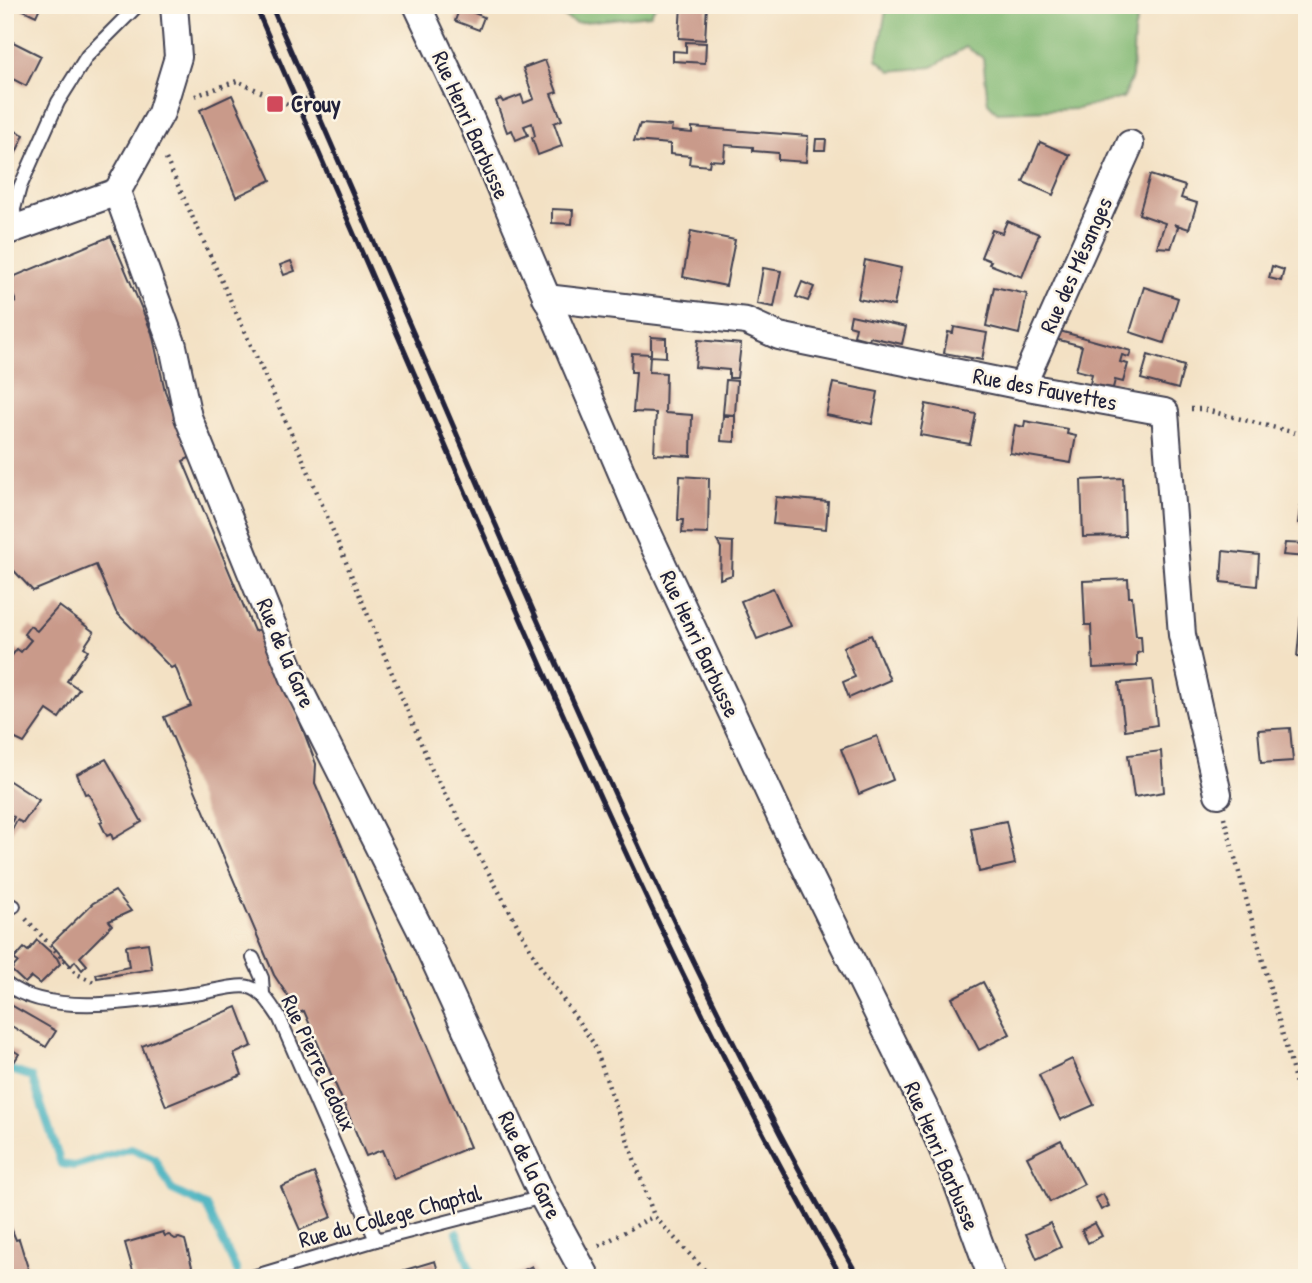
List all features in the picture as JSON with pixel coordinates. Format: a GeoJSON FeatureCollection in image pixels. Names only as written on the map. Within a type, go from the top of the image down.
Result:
{"type":"FeatureCollection","features":[{"type":"Feature","properties":{"kind":"street"},"geometry":{"type":"LineString","coordinates":[[10,230],[117,192],[158,117],[178,57],[174,5]]}},
{"type":"Feature","properties":{"kind":"street","name":"Rue Henri Barbusse"},"geometry":{"type":"LineString","coordinates":[[417,5],[472,122],[641,519],[782,820],[925,1109],[957,1182],[992,1278]]}},
{"type":"Feature","properties":{"kind":"street","name":"Rue des Mésanges"},"geometry":{"type":"LineString","coordinates":[[1022,386],[1130,144]]}},
{"type":"Feature","properties":{"kind":"street","name":"Rue de la Gare"},"geometry":{"type":"LineString","coordinates":[[117,192],[173,346],[188,417],[296,683],[422,933],[543,1197],[582,1268]]}},
{"type":"Feature","properties":{"kind":"street","name":"Rue des Fauvettes"},"geometry":{"type":"LineString","coordinates":[[547,298],[747,321],[779,336],[1022,386],[1165,412],[1182,635],[1218,793]]}},
{"type":"Feature","properties":{"kind":"lane"},"geometry":{"type":"LineString","coordinates":[[10,230],[20,187],[58,102],[87,56],[138,5]]}},
{"type":"Feature","properties":{"kind":"lane"},"geometry":{"type":"LineString","coordinates":[[253,958],[262,978],[263,994]]}},
{"type":"Feature","properties":{"kind":"lane","name":"Rue Pierre Ledoux"},"geometry":{"type":"LineString","coordinates":[[5,982],[16,991],[36,1000],[60,1003],[150,1000],[248,986],[263,994],[278,1017],[376,1240]]}},
{"type":"Feature","properties":{"kind":"lane","name":"Rue du College Chaptal"},"geometry":{"type":"LineString","coordinates":[[249,1278],[376,1240],[543,1197]]}},
{"type":"Feature","properties":{"kind":"path"},"geometry":{"type":"LineString","coordinates":[[317,95],[292,106],[237,81],[158,117],[432,770],[541,968],[594,1044],[654,1216],[712,1278]]}},
{"type":"Feature","properties":{"kind":"path"},"geometry":{"type":"LineString","coordinates":[[1190,409],[1202,409],[1307,436]]}},
{"type":"Feature","properties":{"kind":"path"},"geometry":{"type":"LineString","coordinates":[[1218,793],[1298,1091],[1307,1104]]}},
{"type":"Feature","properties":{"kind":"path"},"geometry":{"type":"LineString","coordinates":[[10,908],[76,974],[101,985]]}},
{"type":"Feature","properties":{"kind":"path"},"geometry":{"type":"LineString","coordinates":[[582,1268],[654,1216]]}},
{"type":"Feature","properties":{"kind":"green space"},"geometry":{"type":"Polygon","coordinates":[[[544,5],[656,5],[650,15],[575,23],[544,5]]]}},
{"type":"Feature","properties":{"kind":"green space"},"geometry":{"type":"Polygon","coordinates":[[[887,5],[1141,5],[1134,32],[1132,77],[1123,98],[1077,109],[997,112],[988,103],[983,58],[966,47],[932,67],[891,71],[877,59],[887,5]]]}},
{"type":"Feature","properties":{"kind":"building"},"geometry":{"type":"Polygon","coordinates":[[[13,5],[41,5],[36,16],[13,5]]]}},
{"type":"Feature","properties":{"kind":"building"},"geometry":{"type":"Polygon","coordinates":[[[681,5],[707,5],[705,40],[679,38],[681,5]]]}},
{"type":"Feature","properties":{"kind":"building"},"geometry":{"type":"Polygon","coordinates":[[[460,7],[484,17],[479,30],[455,21],[460,7]]]}},
{"type":"Feature","properties":{"kind":"building"},"geometry":{"type":"Polygon","coordinates":[[[13,42],[41,56],[26,86],[5,75],[5,56],[13,42]]]}},
{"type":"Feature","properties":{"kind":"building"},"geometry":{"type":"Polygon","coordinates":[[[686,42],[706,43],[705,63],[673,61],[673,51],[686,52],[686,42]]]}},
{"type":"Feature","properties":{"kind":"building"},"geometry":{"type":"Polygon","coordinates":[[[545,60],[557,92],[551,94],[562,120],[554,123],[562,146],[538,155],[532,138],[535,136],[532,123],[524,126],[528,135],[516,140],[512,130],[507,132],[496,101],[501,99],[503,102],[521,95],[524,103],[534,99],[523,68],[545,60]]]}},
{"type":"Feature","properties":{"kind":"building"},"geometry":{"type":"Polygon","coordinates":[[[232,95],[271,180],[236,197],[200,110],[232,95]]]}},
{"type":"Feature","properties":{"kind":"building"},"geometry":{"type":"Polygon","coordinates":[[[640,124],[672,126],[671,131],[692,133],[692,127],[808,136],[806,162],[778,160],[778,153],[753,151],[753,147],[725,145],[724,161],[710,160],[709,166],[689,164],[690,156],[670,154],[670,144],[634,141],[640,124]]]}},
{"type":"Feature","properties":{"kind":"building"},"geometry":{"type":"Polygon","coordinates":[[[5,126],[24,135],[5,177],[5,126]]]}},
{"type":"Feature","properties":{"kind":"building"},"geometry":{"type":"Polygon","coordinates":[[[816,139],[826,139],[825,150],[815,150],[816,139]]]}},
{"type":"Feature","properties":{"kind":"building"},"geometry":{"type":"Polygon","coordinates":[[[1040,142],[1070,155],[1053,195],[1023,182],[1040,142]]]}},
{"type":"Feature","properties":{"kind":"building"},"geometry":{"type":"Polygon","coordinates":[[[1150,175],[1185,186],[1181,198],[1197,203],[1189,229],[1174,224],[1178,227],[1171,248],[1157,247],[1165,223],[1139,214],[1150,175]]]}},
{"type":"Feature","properties":{"kind":"building"},"geometry":{"type":"Polygon","coordinates":[[[552,209],[573,210],[572,224],[552,223],[552,209]]]}},
{"type":"Feature","properties":{"kind":"building"},"geometry":{"type":"Polygon","coordinates":[[[1007,221],[1039,234],[1022,277],[989,264],[991,261],[981,257],[992,230],[1002,233],[1007,221]]]}},
{"type":"Feature","properties":{"kind":"building"},"geometry":{"type":"Polygon","coordinates":[[[691,231],[735,240],[726,286],[683,277],[691,231]]]}},
{"type":"Feature","properties":{"kind":"building"},"geometry":{"type":"Polygon","coordinates":[[[111,236],[152,333],[165,391],[191,457],[183,461],[254,631],[264,628],[316,764],[315,783],[470,1147],[394,1179],[382,1150],[366,1156],[304,1011],[299,1013],[274,975],[164,717],[191,706],[175,666],[171,668],[116,612],[96,565],[33,591],[5,561],[5,307],[16,302],[8,283],[15,276],[111,236]]]}},
{"type":"Feature","properties":{"kind":"building"},"geometry":{"type":"Polygon","coordinates":[[[865,260],[901,268],[894,306],[858,299],[865,260]]]}},
{"type":"Feature","properties":{"kind":"building"},"geometry":{"type":"Polygon","coordinates":[[[291,261],[295,271],[284,275],[280,265],[291,261]]]}},
{"type":"Feature","properties":{"kind":"building"},"geometry":{"type":"Polygon","coordinates":[[[1272,266],[1284,270],[1281,281],[1269,278],[1272,266]]]}},
{"type":"Feature","properties":{"kind":"building"},"geometry":{"type":"Polygon","coordinates":[[[763,268],[781,271],[774,307],[757,304],[763,268]]]}},
{"type":"Feature","properties":{"kind":"building"},"geometry":{"type":"Polygon","coordinates":[[[802,282],[814,287],[808,301],[796,297],[802,282]]]}},
{"type":"Feature","properties":{"kind":"building"},"geometry":{"type":"Polygon","coordinates":[[[994,287],[1027,294],[1019,334],[986,326],[994,287]]]}},
{"type":"Feature","properties":{"kind":"building"},"geometry":{"type":"Polygon","coordinates":[[[1144,287],[1178,298],[1164,343],[1130,332],[1144,287]]]}},
{"type":"Feature","properties":{"kind":"building"},"geometry":{"type":"Polygon","coordinates":[[[851,315],[906,327],[902,344],[854,336],[856,327],[849,325],[851,315]]]}},
{"type":"Feature","properties":{"kind":"building"},"geometry":{"type":"Polygon","coordinates":[[[954,327],[987,333],[982,360],[944,353],[948,332],[953,333],[954,327]]]}},
{"type":"Feature","properties":{"kind":"building"},"geometry":{"type":"Polygon","coordinates":[[[1056,330],[1131,351],[1129,357],[1122,355],[1120,362],[1128,364],[1123,382],[1115,380],[1113,388],[1090,384],[1092,374],[1076,370],[1082,346],[1052,338],[1056,330]]]}},
{"type":"Feature","properties":{"kind":"building"},"geometry":{"type":"Polygon","coordinates":[[[651,337],[666,338],[666,357],[650,356],[649,372],[666,373],[665,413],[692,415],[691,456],[654,454],[656,413],[633,412],[636,372],[631,372],[632,353],[651,354],[651,337]]]}},
{"type":"Feature","properties":{"kind":"building"},"geometry":{"type":"Polygon","coordinates":[[[698,340],[741,344],[737,378],[729,378],[729,370],[695,367],[698,340]]]}},
{"type":"Feature","properties":{"kind":"building"},"geometry":{"type":"Polygon","coordinates":[[[1148,355],[1184,366],[1178,389],[1141,379],[1148,355]]]}},
{"type":"Feature","properties":{"kind":"building"},"geometry":{"type":"Polygon","coordinates":[[[726,380],[737,381],[735,415],[723,414],[726,380]]]}},
{"type":"Feature","properties":{"kind":"building"},"geometry":{"type":"Polygon","coordinates":[[[833,383],[878,392],[872,424],[826,415],[833,383]]]}},
{"type":"Feature","properties":{"kind":"building"},"geometry":{"type":"Polygon","coordinates":[[[926,404],[976,414],[970,444],[920,435],[926,404]]]}},
{"type":"Feature","properties":{"kind":"building"},"geometry":{"type":"Polygon","coordinates":[[[723,416],[735,416],[735,442],[721,441],[723,416]]]}},
{"type":"Feature","properties":{"kind":"building"},"geometry":{"type":"Polygon","coordinates":[[[1025,421],[1068,429],[1067,434],[1076,436],[1071,463],[1010,453],[1015,425],[1024,427],[1025,421]]]}},
{"type":"Feature","properties":{"kind":"building"},"geometry":{"type":"Polygon","coordinates":[[[680,476],[709,478],[708,534],[682,533],[683,520],[678,520],[680,476]]]}},
{"type":"Feature","properties":{"kind":"building"},"geometry":{"type":"Polygon","coordinates":[[[1123,478],[1125,536],[1083,537],[1081,480],[1123,478]]]}},
{"type":"Feature","properties":{"kind":"building"},"geometry":{"type":"Polygon","coordinates":[[[776,497],[828,502],[826,529],[773,524],[776,497]]]}},
{"type":"Feature","properties":{"kind":"building"},"geometry":{"type":"Polygon","coordinates":[[[1301,503],[1307,504],[1307,525],[1298,523],[1301,503]]]}},
{"type":"Feature","properties":{"kind":"building"},"geometry":{"type":"Polygon","coordinates":[[[717,541],[733,542],[732,575],[720,579],[721,548],[717,541]]]}},
{"type":"Feature","properties":{"kind":"building"},"geometry":{"type":"Polygon","coordinates":[[[1285,543],[1307,544],[1306,557],[1283,555],[1285,543]]]}},
{"type":"Feature","properties":{"kind":"building"},"geometry":{"type":"Polygon","coordinates":[[[1223,551],[1259,555],[1257,586],[1221,582],[1223,551]]]}},
{"type":"Feature","properties":{"kind":"building"},"geometry":{"type":"Polygon","coordinates":[[[1128,579],[1136,636],[1141,636],[1142,652],[1137,653],[1137,666],[1093,668],[1091,625],[1085,625],[1083,581],[1128,579]]]}},
{"type":"Feature","properties":{"kind":"building"},"geometry":{"type":"Polygon","coordinates":[[[773,588],[790,626],[757,639],[741,601],[773,588]]]}},
{"type":"Feature","properties":{"kind":"building"},"geometry":{"type":"Polygon","coordinates":[[[59,606],[94,632],[84,647],[88,650],[67,681],[79,689],[59,718],[47,710],[24,743],[5,734],[5,665],[17,649],[21,652],[31,640],[24,634],[30,626],[37,631],[59,606]]]}},
{"type":"Feature","properties":{"kind":"building"},"geometry":{"type":"Polygon","coordinates":[[[1301,615],[1307,615],[1307,658],[1297,657],[1301,615]]]}},
{"type":"Feature","properties":{"kind":"building"},"geometry":{"type":"Polygon","coordinates":[[[871,635],[890,680],[849,698],[843,682],[855,677],[843,647],[871,635]]]}},
{"type":"Feature","properties":{"kind":"building"},"geometry":{"type":"Polygon","coordinates":[[[1152,680],[1157,725],[1125,730],[1119,683],[1152,680]]]}},
{"type":"Feature","properties":{"kind":"building"},"geometry":{"type":"Polygon","coordinates":[[[1290,728],[1293,761],[1261,763],[1258,730],[1290,728]]]}},
{"type":"Feature","properties":{"kind":"building"},"geometry":{"type":"Polygon","coordinates":[[[877,736],[893,780],[859,794],[841,749],[877,736]]]}},
{"type":"Feature","properties":{"kind":"building"},"geometry":{"type":"Polygon","coordinates":[[[1161,751],[1164,792],[1134,797],[1128,755],[1161,751]]]}},
{"type":"Feature","properties":{"kind":"building"},"geometry":{"type":"Polygon","coordinates":[[[106,759],[142,822],[113,839],[111,834],[107,836],[100,822],[103,821],[88,793],[85,794],[77,774],[106,759]]]}},
{"type":"Feature","properties":{"kind":"building"},"geometry":{"type":"Polygon","coordinates":[[[5,778],[39,800],[23,823],[17,820],[5,844],[5,835],[14,817],[5,811],[5,778]]]}},
{"type":"Feature","properties":{"kind":"building"},"geometry":{"type":"Polygon","coordinates":[[[1006,821],[1015,864],[979,872],[971,828],[1006,821]]]}},
{"type":"Feature","properties":{"kind":"building"},"geometry":{"type":"Polygon","coordinates":[[[115,891],[131,911],[109,921],[112,925],[80,957],[87,965],[82,970],[75,961],[71,966],[51,944],[93,903],[115,891]]]}},
{"type":"Feature","properties":{"kind":"building"},"geometry":{"type":"Polygon","coordinates":[[[37,940],[60,964],[40,984],[31,977],[25,983],[11,970],[18,962],[14,959],[24,948],[28,951],[37,940]]]}},
{"type":"Feature","properties":{"kind":"building"},"geometry":{"type":"Polygon","coordinates":[[[148,943],[152,969],[97,978],[96,974],[129,967],[126,946],[148,943]]]}},
{"type":"Feature","properties":{"kind":"building"},"geometry":{"type":"Polygon","coordinates":[[[983,982],[1010,1034],[979,1050],[952,998],[983,982]]]}},
{"type":"Feature","properties":{"kind":"building"},"geometry":{"type":"Polygon","coordinates":[[[5,992],[9,996],[6,1002],[56,1031],[46,1047],[5,1022],[5,992]]]}},
{"type":"Feature","properties":{"kind":"building"},"geometry":{"type":"Polygon","coordinates":[[[237,1007],[252,1046],[234,1054],[242,1075],[166,1106],[142,1046],[237,1007]]]}},
{"type":"Feature","properties":{"kind":"building"},"geometry":{"type":"Polygon","coordinates":[[[8,1047],[19,1054],[14,1062],[5,1056],[8,1047]]]}},
{"type":"Feature","properties":{"kind":"building"},"geometry":{"type":"Polygon","coordinates":[[[1072,1059],[1094,1105],[1060,1120],[1039,1075],[1072,1059]]]}},
{"type":"Feature","properties":{"kind":"building"},"geometry":{"type":"Polygon","coordinates":[[[1061,1140],[1084,1184],[1050,1202],[1027,1157],[1061,1140]]]}},
{"type":"Feature","properties":{"kind":"building"},"geometry":{"type":"Polygon","coordinates":[[[314,1173],[332,1217],[300,1230],[281,1187],[314,1173]]]}},
{"type":"Feature","properties":{"kind":"building"},"geometry":{"type":"Polygon","coordinates":[[[1103,1194],[1109,1206],[1101,1210],[1095,1198],[1103,1194]]]}},
{"type":"Feature","properties":{"kind":"building"},"geometry":{"type":"Polygon","coordinates":[[[5,1213],[16,1240],[19,1239],[31,1278],[5,1278],[5,1213]]]}},
{"type":"Feature","properties":{"kind":"building"},"geometry":{"type":"Polygon","coordinates":[[[1050,1223],[1061,1247],[1037,1259],[1026,1234],[1050,1223]]]}},
{"type":"Feature","properties":{"kind":"building"},"geometry":{"type":"Polygon","coordinates":[[[1095,1223],[1102,1236],[1088,1243],[1082,1230],[1095,1223]]]}},
{"type":"Feature","properties":{"kind":"building"},"geometry":{"type":"Polygon","coordinates":[[[163,1232],[165,1236],[185,1240],[195,1278],[135,1278],[125,1243],[163,1232]]]}},
{"type":"Feature","properties":{"kind":"building"},"geometry":{"type":"Polygon","coordinates":[[[435,1261],[440,1278],[397,1278],[395,1273],[435,1261]]]}},
{"type":"Feature","properties":{"kind":"building"},"geometry":{"type":"Polygon","coordinates":[[[532,1266],[537,1278],[508,1278],[532,1266]]]}},
{"type":"Feature","properties":{"kind":"waterway"},"geometry":{"type":"LineString","coordinates":[[5,1068],[32,1077],[61,1164],[74,1166],[131,1148],[154,1158],[172,1190],[206,1206],[237,1271]]}},
{"type":"Feature","properties":{"kind":"waterway"},"geometry":{"type":"LineString","coordinates":[[457,1232],[473,1278]]}},
{"type":"Feature","properties":{"kind":"railway"},"geometry":{"type":"LineString","coordinates":[[255,5],[569,729],[699,1007],[792,1189],[842,1278]]}},
{"type":"Feature","properties":{"kind":"railway"},"geometry":{"type":"LineString","coordinates":[[271,5],[622,810],[759,1094],[859,1278]]}},
{"type":"Feature","properties":{"kind":"place","name":"Crouy"},"geometry":{"type":"Point","coordinates":[275,104]}}]}
